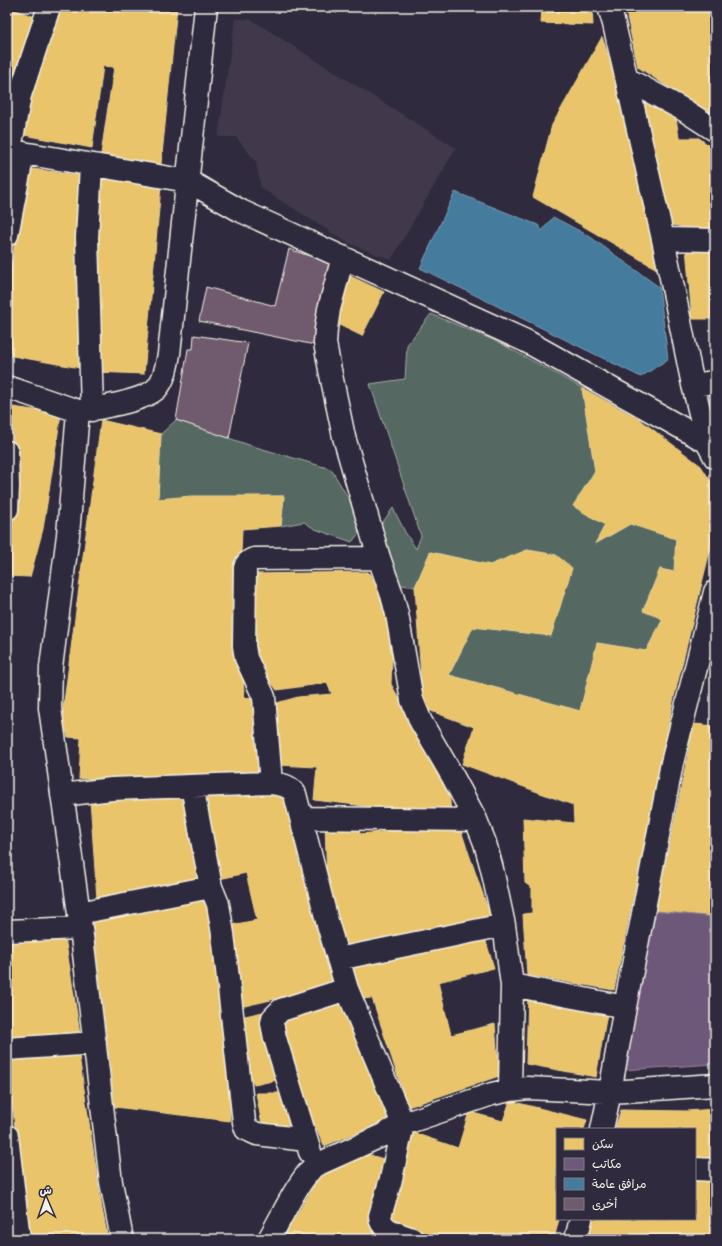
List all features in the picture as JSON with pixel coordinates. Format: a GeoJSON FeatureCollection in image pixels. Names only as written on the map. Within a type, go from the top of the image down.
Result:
{"type":"FeatureCollection","features":[{"type":"Feature","properties":{"kind":"street"},"geometry":{"type":"LineString","coordinates":[[7,235],[13,150],[20,95],[49,7]]}},
{"type":"Feature","properties":{"kind":"street"},"geometry":{"type":"LineString","coordinates":[[7,387],[85,410],[146,396],[157,388],[164,375],[169,354],[206,7]]}},
{"type":"Feature","properties":{"kind":"street"},"geometry":{"type":"LineString","coordinates":[[609,7],[663,239],[692,385],[711,449]]}},
{"type":"Feature","properties":{"kind":"street"},"geometry":{"type":"LineString","coordinates":[[626,79],[684,110],[715,130]]}},
{"type":"Feature","properties":{"kind":"street"},"geometry":{"type":"LineString","coordinates":[[13,150],[188,181],[242,211],[526,340],[711,449]]}},
{"type":"Feature","properties":{"kind":"street"},"geometry":{"type":"LineString","coordinates":[[91,165],[87,238],[85,410],[51,667],[50,708],[80,920],[111,1182],[122,1239]]}},
{"type":"Feature","properties":{"kind":"street"},"geometry":{"type":"LineString","coordinates":[[663,239],[715,240]]}},
{"type":"Feature","properties":{"kind":"street"},"geometry":{"type":"LineString","coordinates":[[343,257],[329,309],[325,343],[344,437],[397,614],[412,700],[421,722],[476,820],[485,843],[504,925],[512,985],[510,1090]]}},
{"type":"Feature","properties":{"kind":"street"},"geometry":{"type":"LineString","coordinates":[[692,385],[715,382]]}},
{"type":"Feature","properties":{"kind":"street"},"geometry":{"type":"LineString","coordinates":[[7,452],[7,509]]}},
{"type":"Feature","properties":{"kind":"street"},"geometry":{"type":"LineString","coordinates":[[271,783],[264,697],[246,658],[244,646],[246,564],[254,559],[379,558]]}},
{"type":"Feature","properties":{"kind":"street"},"geometry":{"type":"LineString","coordinates":[[602,1128],[672,762],[715,592]]}},
{"type":"Feature","properties":{"kind":"street"},"geometry":{"type":"LineString","coordinates":[[62,795],[112,789],[271,783],[292,788],[295,794],[327,921],[347,989],[403,1124],[380,1221],[385,1228],[412,1239]]}},
{"type":"Feature","properties":{"kind":"street"},"geometry":{"type":"LineString","coordinates":[[192,786],[212,887],[218,904],[223,934],[230,982],[238,1077],[246,1129],[257,1134],[306,1140]]}},
{"type":"Feature","properties":{"kind":"street"},"geometry":{"type":"LineString","coordinates":[[301,818],[476,820]]}},
{"type":"Feature","properties":{"kind":"street"},"geometry":{"type":"LineString","coordinates":[[7,931],[80,920],[212,887]]}},
{"type":"Feature","properties":{"kind":"street"},"geometry":{"type":"LineString","coordinates":[[338,959],[504,925]]}},
{"type":"Feature","properties":{"kind":"street"},"geometry":{"type":"LineString","coordinates":[[512,985],[625,1007]]}},
{"type":"Feature","properties":{"kind":"street"},"geometry":{"type":"LineString","coordinates":[[314,1166],[275,1038],[272,1018],[281,1010],[347,989]]}},
{"type":"Feature","properties":{"kind":"street"},"geometry":{"type":"LineString","coordinates":[[7,1049],[95,1043]]}},
{"type":"Feature","properties":{"kind":"street"},"geometry":{"type":"LineString","coordinates":[[269,1239],[299,1185],[314,1166],[383,1135],[403,1124],[492,1094],[510,1090],[528,1088],[610,1092],[715,1085]]}},
{"type":"Feature","properties":{"kind":"street"},"geometry":{"type":"LineString","coordinates":[[7,1136],[19,1239]]}},
{"type":"Feature","properties":{"kind":"street"},"geometry":{"type":"LineString","coordinates":[[696,1169],[715,1170]]}},
{"type":"Feature","properties":{"kind":"street"},"geometry":{"type":"LineString","coordinates":[[576,1239],[581,1220]]}},
{"type":"Feature","properties":{"kind":"shaded area"},"geometry":{"type":"Polygon","coordinates":[[[235,19],[250,19],[456,148],[391,260],[348,243],[261,188],[256,162],[236,137],[218,137],[235,19]]]}},
{"type":"Feature","properties":{"kind":"green space"},"geometry":{"type":"Polygon","coordinates":[[[431,314],[498,342],[582,388],[595,471],[573,506],[605,525],[595,544],[630,524],[676,539],[674,572],[660,569],[643,610],[663,619],[646,651],[597,643],[580,711],[449,675],[473,627],[551,635],[572,568],[556,555],[528,550],[490,565],[431,552],[415,587],[395,584],[380,526],[393,508],[405,532],[416,549],[421,536],[370,384],[405,379],[407,345],[431,314]]]}},
{"type":"Feature","properties":{"kind":"green space"},"geometry":{"type":"Polygon","coordinates":[[[176,420],[249,445],[331,469],[365,526],[352,542],[315,529],[304,522],[281,526],[284,496],[158,499],[161,434],[176,420]]]}},
{"type":"Feature","properties":{"kind":"building: سكن"},"geometry":{"type":"Polygon","coordinates":[[[7,7],[35,17],[16,68],[7,108],[7,7]]]}},
{"type":"Feature","properties":{"kind":"building: سكن"},"geometry":{"type":"Polygon","coordinates":[[[60,7],[177,7],[161,164],[101,154],[114,67],[103,66],[92,148],[24,135],[26,96],[60,7]]]}},
{"type":"Feature","properties":{"kind":"building: سكن"},"geometry":{"type":"Polygon","coordinates":[[[317,7],[338,7],[337,13],[317,7]]]}},
{"type":"Feature","properties":{"kind":"building: سكن"},"geometry":{"type":"Polygon","coordinates":[[[542,7],[592,7],[593,25],[541,23],[542,7]]]}},
{"type":"Feature","properties":{"kind":"building: سكن"},"geometry":{"type":"Polygon","coordinates":[[[625,7],[715,7],[715,118],[638,67],[625,7]]]}},
{"type":"Feature","properties":{"kind":"building: سكن"},"geometry":{"type":"Polygon","coordinates":[[[602,37],[617,82],[662,272],[533,197],[552,125],[602,37]]]}},
{"type":"Feature","properties":{"kind":"building: سكن"},"geometry":{"type":"Polygon","coordinates":[[[642,92],[675,111],[679,138],[699,138],[715,150],[715,231],[671,225],[642,92]]]}},
{"type":"Feature","properties":{"kind":"building: سكن"},"geometry":{"type":"Polygon","coordinates":[[[25,168],[84,176],[86,369],[7,355],[7,296],[25,168]]]}},
{"type":"Feature","properties":{"kind":"building: سكن"},"geometry":{"type":"Polygon","coordinates":[[[98,176],[161,186],[144,374],[95,372],[98,176]]]}},
{"type":"Feature","properties":{"kind":"building: سكن"},"geometry":{"type":"Polygon","coordinates":[[[686,247],[715,250],[715,319],[692,319],[686,247]]]}},
{"type":"Feature","properties":{"kind":"building: سكن"},"geometry":{"type":"Polygon","coordinates":[[[350,276],[384,292],[362,336],[335,323],[350,276]]]}},
{"type":"Feature","properties":{"kind":"building: سكن"},"geometry":{"type":"Polygon","coordinates":[[[582,388],[639,419],[701,466],[715,488],[715,530],[674,697],[614,990],[527,975],[523,914],[532,913],[532,888],[525,883],[523,818],[574,823],[573,805],[462,764],[474,727],[423,708],[415,587],[430,552],[490,565],[527,550],[556,555],[572,568],[551,636],[473,627],[449,675],[580,711],[597,643],[646,651],[663,619],[643,611],[660,569],[674,572],[676,539],[630,524],[595,544],[605,525],[573,506],[595,471],[582,388]]]}},
{"type":"Feature","properties":{"kind":"building: سكن"},"geometry":{"type":"Polygon","coordinates":[[[13,407],[61,414],[43,529],[30,577],[7,576],[7,533],[12,517],[13,407]]]}},
{"type":"Feature","properties":{"kind":"building: سكن"},"geometry":{"type":"Polygon","coordinates":[[[101,420],[161,434],[158,499],[191,496],[284,496],[281,526],[242,529],[240,577],[244,698],[260,697],[261,772],[79,779],[81,738],[68,737],[62,717],[101,420]]]}},
{"type":"Feature","properties":{"kind":"building: سكن"},"geometry":{"type":"Polygon","coordinates":[[[368,572],[388,602],[393,629],[391,684],[449,786],[451,816],[314,800],[317,767],[278,765],[273,704],[298,697],[332,694],[327,683],[277,690],[248,652],[254,574],[368,572]]]}},
{"type":"Feature","properties":{"kind":"building: سكن"},"geometry":{"type":"Polygon","coordinates":[[[694,724],[715,726],[715,917],[656,911],[694,724]]]}},
{"type":"Feature","properties":{"kind":"building: سكن"},"geometry":{"type":"Polygon","coordinates":[[[186,791],[200,886],[97,899],[90,799],[186,791]]]}},
{"type":"Feature","properties":{"kind":"building: سكن"},"geometry":{"type":"Polygon","coordinates":[[[267,791],[291,803],[298,859],[341,984],[240,1007],[226,926],[257,920],[246,873],[215,880],[200,797],[267,791]]]}},
{"type":"Feature","properties":{"kind":"building: سكن"},"geometry":{"type":"Polygon","coordinates":[[[357,822],[360,834],[459,825],[491,918],[344,953],[327,882],[325,824],[357,822]]]}},
{"type":"Feature","properties":{"kind":"building: سكن"},"geometry":{"type":"Polygon","coordinates":[[[213,899],[229,1055],[230,1121],[115,1107],[93,922],[213,899]]]}},
{"type":"Feature","properties":{"kind":"building: سكن"},"geometry":{"type":"Polygon","coordinates":[[[484,935],[494,968],[438,982],[451,1035],[495,1024],[499,1076],[408,1107],[372,998],[360,999],[352,961],[484,935]]]}},
{"type":"Feature","properties":{"kind":"building: سكن"},"geometry":{"type":"Polygon","coordinates":[[[7,936],[65,937],[80,1035],[7,1042],[7,936]]]}},
{"type":"Feature","properties":{"kind":"building: سكن"},"geometry":{"type":"Polygon","coordinates":[[[528,994],[607,1013],[596,1077],[526,1064],[528,994]]]}},
{"type":"Feature","properties":{"kind":"building: سكن"},"geometry":{"type":"Polygon","coordinates":[[[337,997],[397,1116],[324,1146],[281,1047],[283,1028],[290,1015],[337,997]]]}},
{"type":"Feature","properties":{"kind":"building: سكن"},"geometry":{"type":"Polygon","coordinates":[[[263,1012],[282,1079],[254,1085],[241,1055],[236,1018],[263,1012]]]}},
{"type":"Feature","properties":{"kind":"building: سكن"},"geometry":{"type":"Polygon","coordinates":[[[78,1049],[102,1209],[108,1239],[29,1239],[7,1054],[78,1049]]]}},
{"type":"Feature","properties":{"kind":"building: سكن"},"geometry":{"type":"Polygon","coordinates":[[[256,1093],[287,1093],[297,1132],[263,1130],[256,1093]]]}},
{"type":"Feature","properties":{"kind":"building: سكن"},"geometry":{"type":"Polygon","coordinates":[[[510,1101],[587,1120],[584,1128],[556,1128],[556,1220],[559,1220],[554,1239],[442,1239],[384,1222],[414,1133],[458,1148],[469,1112],[503,1121],[510,1101]]]}},
{"type":"Feature","properties":{"kind":"building: سكن"},"geometry":{"type":"Polygon","coordinates":[[[715,1109],[715,1160],[696,1160],[696,1128],[615,1128],[621,1110],[687,1111],[715,1109]]]}},
{"type":"Feature","properties":{"kind":"building: سكن"},"geometry":{"type":"Polygon","coordinates":[[[363,1153],[394,1162],[369,1225],[402,1239],[283,1239],[321,1173],[363,1153]]]}},
{"type":"Feature","properties":{"kind":"building: سكن"},"geometry":{"type":"Polygon","coordinates":[[[696,1172],[715,1179],[715,1239],[588,1239],[594,1220],[696,1220],[696,1172]]]}},
{"type":"Feature","properties":{"kind":"building: مكاتب"},"geometry":{"type":"Polygon","coordinates":[[[656,911],[715,917],[715,1064],[623,1070],[656,911]]]}},
{"type":"Feature","properties":{"kind":"building: مرافق عامة"},"geometry":{"type":"Polygon","coordinates":[[[455,192],[538,225],[542,231],[553,217],[589,236],[659,287],[668,359],[641,377],[420,268],[455,192]]]}},
{"type":"Feature","properties":{"kind":"building: أخرى"},"geometry":{"type":"Polygon","coordinates":[[[289,249],[333,264],[315,345],[199,321],[206,287],[275,306],[289,249]]]}},
{"type":"Feature","properties":{"kind":"building: أخرى"},"geometry":{"type":"Polygon","coordinates":[[[194,335],[248,343],[229,438],[176,420],[188,349],[193,349],[194,335]]]}}]}
